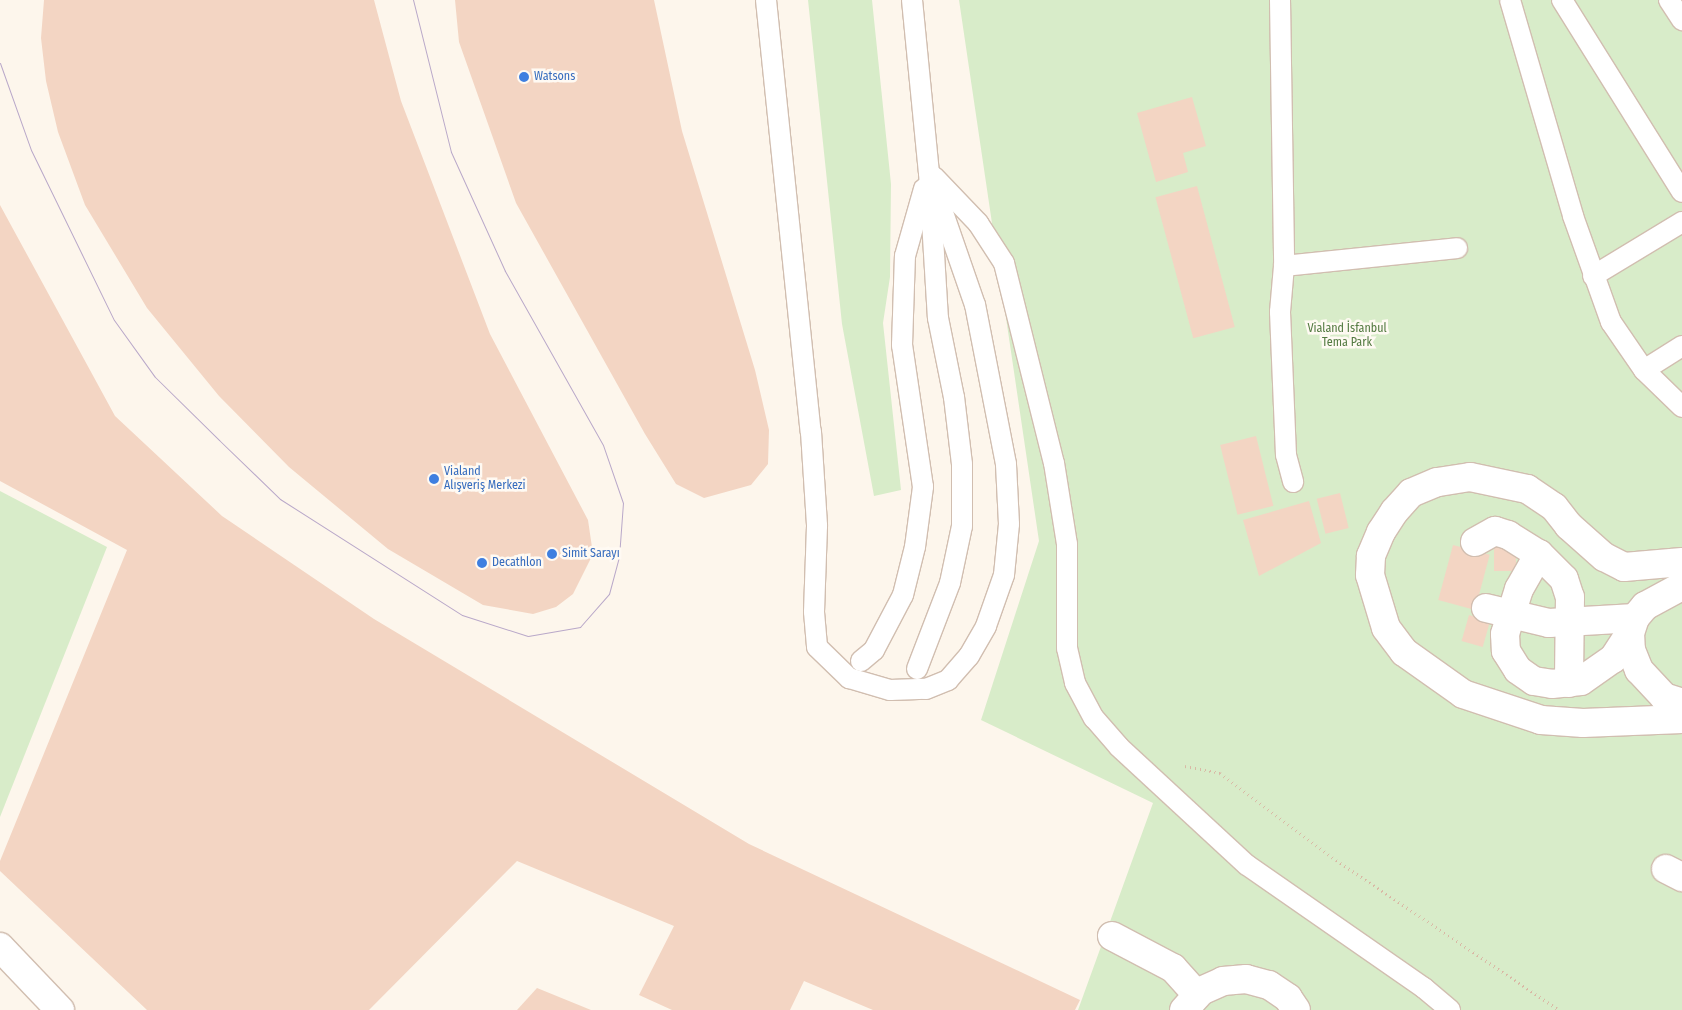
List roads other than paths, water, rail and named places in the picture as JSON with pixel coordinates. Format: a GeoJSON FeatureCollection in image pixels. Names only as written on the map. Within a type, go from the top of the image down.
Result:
{"type":"FeatureCollection","features":[{"type":"Feature","properties":{"kind":"street"},"geometry":{"type":"LineString","coordinates":[[1682,562],[1624,567],[1604,557],[1569,526],[1554,507],[1527,489],[1470,477],[1437,482],[1411,493],[1394,512],[1382,532],[1371,556],[1370,575],[1386,628],[1404,652],[1427,671],[1463,694],[1541,720],[1583,723],[1682,719]]}},
{"type":"Feature","properties":{"kind":"street"},"geometry":{"type":"LineString","coordinates":[[1475,542],[1495,532],[1508,534],[1539,554],[1564,579],[1570,597],[1571,622],[1568,682]]}},
{"type":"Feature","properties":{"kind":"street"},"geometry":{"type":"LineString","coordinates":[[1539,554],[1497,612],[1506,650],[1518,670],[1534,681],[1568,682],[1598,673],[1613,659],[1645,606],[1682,586]]}},
{"type":"Feature","properties":{"kind":"street"},"geometry":{"type":"LineString","coordinates":[[1497,612],[1550,623],[1571,622],[1632,626]]}},
{"type":"Feature","properties":{"kind":"street"},"geometry":{"type":"LineString","coordinates":[[1632,626],[1631,650],[1639,670],[1664,697],[1682,703]]}},
{"type":"Feature","properties":{"kind":"street"},"geometry":{"type":"LineString","coordinates":[[1112,936],[1173,968],[1190,1002],[1223,981],[1246,979],[1268,985],[1288,998],[1296,1010]]}},
{"type":"Feature","properties":{"kind":"street"},"geometry":{"type":"LineString","coordinates":[[0,947],[60,1010]]}},
{"type":"Feature","properties":{"kind":"lane"},"geometry":{"type":"LineString","coordinates":[[766,0],[811,432],[817,526],[814,612],[818,647],[849,678],[890,690],[926,689],[948,680],[969,656],[986,626],[1004,575],[1009,524],[1006,464],[975,305],[929,172]]}},
{"type":"Feature","properties":{"kind":"lane"},"geometry":{"type":"LineString","coordinates":[[912,0],[929,172],[938,318],[954,397],[962,464],[962,526],[950,583],[917,669]]}},
{"type":"Feature","properties":{"kind":"lane"},"geometry":{"type":"LineString","coordinates":[[1280,0],[1284,266],[1280,312],[1286,455],[1293,482]]}},
{"type":"Feature","properties":{"kind":"lane"},"geometry":{"type":"LineString","coordinates":[[1510,0],[1593,276],[1611,322],[1644,370],[1682,407]]}},
{"type":"Feature","properties":{"kind":"lane"},"geometry":{"type":"LineString","coordinates":[[1562,0],[1682,192]]}},
{"type":"Feature","properties":{"kind":"lane"},"geometry":{"type":"LineString","coordinates":[[1669,0],[1682,20]]}},
{"type":"Feature","properties":{"kind":"lane"},"geometry":{"type":"LineString","coordinates":[[861,661],[874,650],[903,594],[915,547],[923,487],[902,345],[902,320],[906,256],[929,172]]}},
{"type":"Feature","properties":{"kind":"lane"},"geometry":{"type":"LineString","coordinates":[[929,172],[978,223],[1004,263],[1054,463],[1067,544],[1065,616],[1067,648],[1075,683],[1094,718],[1149,775],[1247,864],[1424,988],[1450,1010]]}},
{"type":"Feature","properties":{"kind":"lane"},"geometry":{"type":"LineString","coordinates":[[1593,276],[1682,222]]}},
{"type":"Feature","properties":{"kind":"lane"},"geometry":{"type":"LineString","coordinates":[[1284,266],[1458,248]]}},
{"type":"Feature","properties":{"kind":"lane"},"geometry":{"type":"LineString","coordinates":[[1644,370],[1682,346]]}},
{"type":"Feature","properties":{"kind":"tram line"},"geometry":{"type":"LineString","coordinates":[[0,63],[31,150],[114,320],[155,377],[219,440],[280,499],[462,615],[528,636],[580,627],[609,594],[619,557],[623,503],[603,445],[505,271],[451,152],[413,0]]}},
{"type":"Feature","properties":{"kind":"place","name":"Watsons"},"geometry":{"type":"Point","coordinates":[524,77]}},
{"type":"Feature","properties":{"kind":"place","name":"Vialand Alışveriş Merkezi"},"geometry":{"type":"Point","coordinates":[434,479]}},
{"type":"Feature","properties":{"kind":"place","name":"Simit Sarayı"},"geometry":{"type":"Point","coordinates":[552,554]}},
{"type":"Feature","properties":{"kind":"place","name":"Decathlon"},"geometry":{"type":"Point","coordinates":[482,563]}},
{"type":"Feature","properties":{"kind":"park label","name":"Vialand İsfanbul Tema Park"},"geometry":{"type":"Point","coordinates":[1347,336]}}]}
